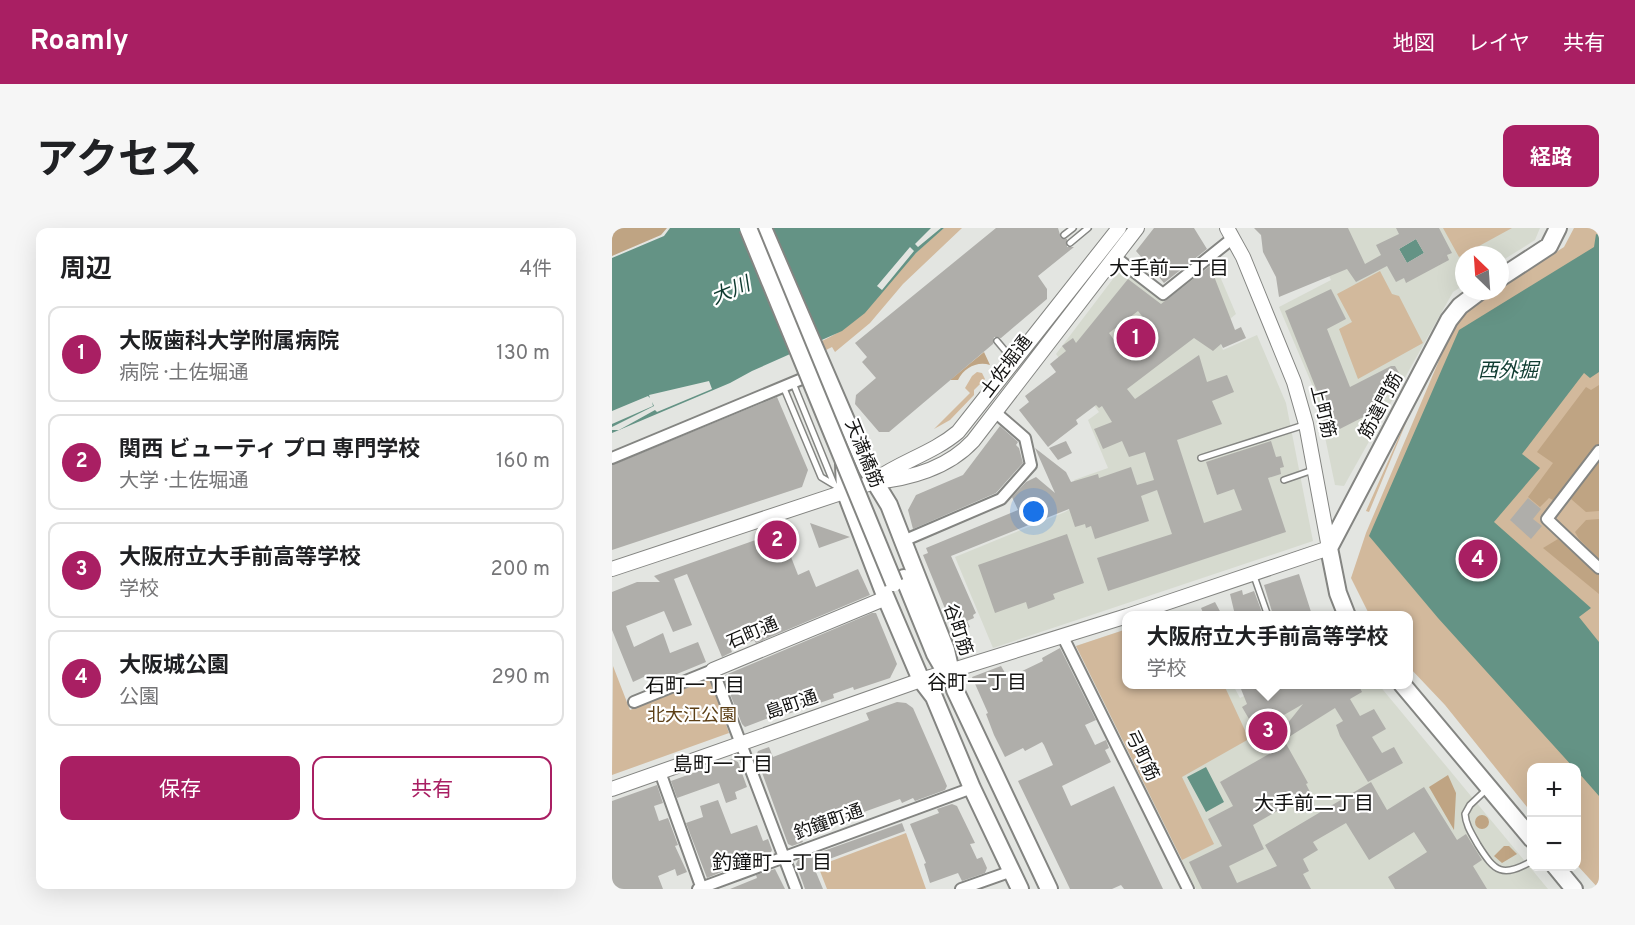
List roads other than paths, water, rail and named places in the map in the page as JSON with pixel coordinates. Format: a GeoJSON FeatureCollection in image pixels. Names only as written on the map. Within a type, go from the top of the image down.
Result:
{"type":"FeatureCollection","features":[{"type":"Feature","properties":{"kind":"main road","name":"天満橋筋"},"geometry":{"type":"LineString","coordinates":[[747,228],[809,364],[874,482]]}},
{"type":"Feature","properties":{"kind":"main road","name":"天満橋筋"},"geometry":{"type":"LineString","coordinates":[[747,228],[899,580]]}},
{"type":"Feature","properties":{"kind":"main road","name":"天満橋筋"},"geometry":{"type":"LineString","coordinates":[[762,228],[845,467],[839,487]]}},
{"type":"Feature","properties":{"kind":"main road","name":"天満橋筋"},"geometry":{"type":"LineString","coordinates":[[762,228],[936,675],[934,697],[972,788]]}},
{"type":"Feature","properties":{"kind":"main road"},"geometry":{"type":"LineString","coordinates":[[1509,272],[1549,246],[1558,228]]}},
{"type":"Feature","properties":{"kind":"main road","name":"筋違門筋"},"geometry":{"type":"LineString","coordinates":[[1329,548],[1449,320],[1466,300]]}},
{"type":"Feature","properties":{"kind":"main road","name":"谷町筋"},"geometry":{"type":"LineString","coordinates":[[874,482],[889,505],[946,650],[936,675]]}},
{"type":"Feature","properties":{"kind":"main road","name":"谷町筋"},"geometry":{"type":"LineString","coordinates":[[839,487],[886,598],[936,675],[955,690],[1049,889]]}},
{"type":"Feature","properties":{"kind":"main road","name":"上町筋"},"geometry":{"type":"LineString","coordinates":[[1329,548],[1338,593],[1345,611]]}},
{"type":"Feature","properties":{"kind":"main road"},"geometry":{"type":"LineString","coordinates":[[1406,689],[1527,833]]}},
{"type":"Feature","properties":{"kind":"main road"},"geometry":{"type":"LineString","coordinates":[[972,788],[1020,889]]}},
{"type":"Feature","properties":{"kind":"main road"},"geometry":{"type":"LineString","coordinates":[[1558,871],[1574,889]]}},
{"type":"Feature","properties":{"kind":"street","name":"土佐堀通"},"geometry":{"type":"LineString","coordinates":[[874,482],[895,466],[940,446],[958,432],[1119,228]]}},
{"type":"Feature","properties":{"kind":"street","name":"土佐堀通"},"geometry":{"type":"LineString","coordinates":[[612,569],[839,487],[901,479],[952,459],[973,441],[1137,228]]}},
{"type":"Feature","properties":{"kind":"street"},"geometry":{"type":"LineString","coordinates":[[1115,257],[1163,294],[1230,233]]}},
{"type":"Feature","properties":{"kind":"street","name":"上町筋"},"geometry":{"type":"LineString","coordinates":[[1230,233],[1294,382],[1306,424],[1329,548]]}},
{"type":"Feature","properties":{"kind":"street"},"geometry":{"type":"LineString","coordinates":[[612,458],[788,384],[809,364]]}},
{"type":"Feature","properties":{"kind":"street"},"geometry":{"type":"LineString","coordinates":[[903,541],[1001,499],[1031,465],[1025,438],[995,412]]}},
{"type":"Feature","properties":{"kind":"street"},"geometry":{"type":"LineString","coordinates":[[1599,451],[1547,519],[1599,568]]}},
{"type":"Feature","properties":{"kind":"street","name":"島町通"},"geometry":{"type":"LineString","coordinates":[[1142,611],[1329,548]]}},
{"type":"Feature","properties":{"kind":"street","name":"石町通"},"geometry":{"type":"LineString","coordinates":[[633,702],[886,598]]}},
{"type":"Feature","properties":{"kind":"street","name":"島町通"},"geometry":{"type":"LineString","coordinates":[[612,789],[936,675],[1122,618]]}},
{"type":"Feature","properties":{"kind":"street","name":"弓町筋"},"geometry":{"type":"LineString","coordinates":[[1063,637],[1188,889]]}},
{"type":"Feature","properties":{"kind":"street"},"geometry":{"type":"LineString","coordinates":[[713,670],[796,889]]}},
{"type":"Feature","properties":{"kind":"street"},"geometry":{"type":"LineString","coordinates":[[660,772],[700,889]]}},
{"type":"Feature","properties":{"kind":"street","name":"釣鐘町通"},"geometry":{"type":"LineString","coordinates":[[700,889],[972,788]]}},
{"type":"Feature","properties":{"kind":"street"},"geometry":{"type":"LineString","coordinates":[[961,889],[1012,871]]}},
{"type":"Feature","properties":{"kind":"lane"},"geometry":{"type":"LineString","coordinates":[[1064,236],[1073,228]]}},
{"type":"Feature","properties":{"kind":"lane"},"geometry":{"type":"LineString","coordinates":[[1070,243],[1088,228]]}},
{"type":"Feature","properties":{"kind":"lane"},"geometry":{"type":"LineString","coordinates":[[997,341],[1014,362]]}},
{"type":"Feature","properties":{"kind":"lane"},"geometry":{"type":"LineString","coordinates":[[788,384],[839,487]]}},
{"type":"Feature","properties":{"kind":"lane"},"geometry":{"type":"LineString","coordinates":[[788,384],[821,477],[839,487]]}},
{"type":"Feature","properties":{"kind":"lane"},"geometry":{"type":"LineString","coordinates":[[1201,458],[1306,424]]}},
{"type":"Feature","properties":{"kind":"lane"},"geometry":{"type":"LineString","coordinates":[[1284,480],[1315,470]]}},
{"type":"Feature","properties":{"kind":"lane"},"geometry":{"type":"LineString","coordinates":[[1254,574],[1267,611]]}},
{"type":"Feature","properties":{"kind":"lane"},"geometry":{"type":"LineString","coordinates":[[1488,788],[1470,805],[1465,814],[1470,831],[1492,866],[1502,871],[1516,869],[1527,864]]}},
{"type":"Feature","properties":{"kind":"water","name":"大川"},"geometry":{"type":"Polygon","coordinates":[[[670,228],[944,228],[916,253],[865,313],[842,331],[730,383],[612,433],[612,258],[664,236],[670,228]]]}},
{"type":"Feature","properties":{"kind":"water","name":"西外掘"},"geometry":{"type":"Polygon","coordinates":[[[1596,234],[1599,235],[1599,372],[1590,378],[1584,373],[1522,454],[1540,468],[1494,522],[1591,608],[1579,617],[1599,642],[1599,796],[1581,776],[1581,763],[1569,763],[1438,618],[1369,536],[1459,330],[1594,247],[1596,234]]]}},
{"type":"Feature","properties":{"kind":"water"},"geometry":{"type":"Polygon","coordinates":[[[1416,239],[1424,253],[1407,263],[1399,249],[1416,239]]]}},
{"type":"Feature","properties":{"kind":"water"},"geometry":{"type":"Polygon","coordinates":[[[1206,767],[1224,802],[1206,812],[1187,777],[1206,767]]]}},
{"type":"Feature","properties":{"kind":"place","name":"大阪歯科大学附属病院"},"geometry":{"type":"Point","coordinates":[1136,338]}},
{"type":"Feature","properties":{"kind":"place","name":"関西 ビューティ プロ 専門学校"},"geometry":{"type":"Point","coordinates":[777,540]}},
{"type":"Feature","properties":{"kind":"place","name":"大阪城公園"},"geometry":{"type":"Point","coordinates":[1478,559]}},
{"type":"Feature","properties":{"kind":"place","name":"大阪府立大手前高等学校"},"geometry":{"type":"Point","coordinates":[1268,731]}},
{"type":"Feature","properties":{"kind":"district","name":"大手前一丁目"},"geometry":{"type":"Point","coordinates":[1169,270]}},
{"type":"Feature","properties":{"kind":"district","name":"谷町一丁目"},"geometry":{"type":"Point","coordinates":[977,684]}},
{"type":"Feature","properties":{"kind":"district","name":"石町一丁目"},"geometry":{"type":"Point","coordinates":[695,687]}},
{"type":"Feature","properties":{"kind":"district","name":"島町一丁目"},"geometry":{"type":"Point","coordinates":[723,766]}},
{"type":"Feature","properties":{"kind":"district","name":"大手前二丁目"},"geometry":{"type":"Point","coordinates":[1314,805]}},
{"type":"Feature","properties":{"kind":"district","name":"釣鐘町一丁目"},"geometry":{"type":"Point","coordinates":[772,864]}},
{"type":"Feature","properties":{"kind":"park label","name":"北大江公園"},"geometry":{"type":"Point","coordinates":[692,716]}}]}
